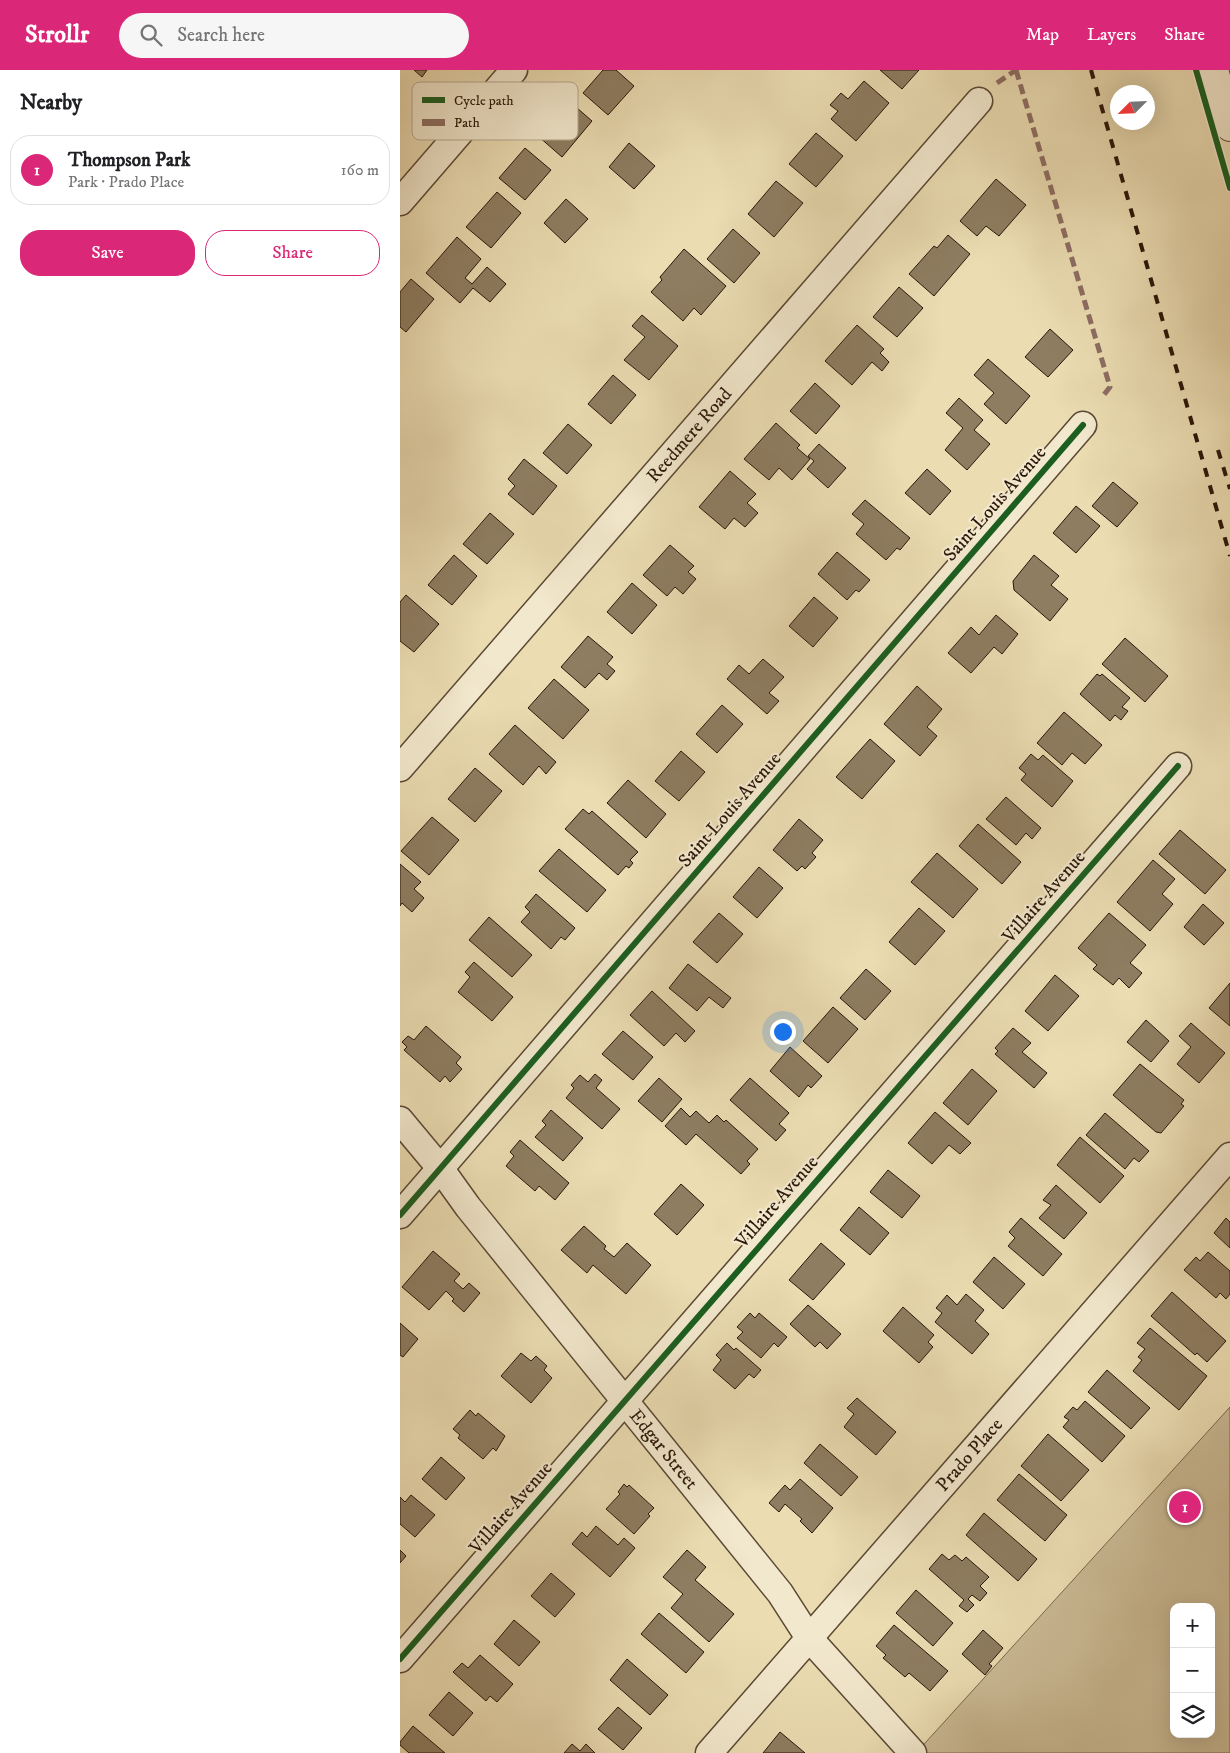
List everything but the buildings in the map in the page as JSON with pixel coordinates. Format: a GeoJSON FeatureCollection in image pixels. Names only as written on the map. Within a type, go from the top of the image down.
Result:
{"type":"FeatureCollection","features":[{"type":"Feature","properties":{"kind":"street"},"geometry":{"type":"LineString","coordinates":[[504,82],[514,70]]}},
{"type":"Feature","properties":{"kind":"street"},"geometry":{"type":"LineString","coordinates":[[1214,70],[1230,127]]}},
{"type":"Feature","properties":{"kind":"street","name":"Reedmere Road"},"geometry":{"type":"LineString","coordinates":[[400,768],[978,101]]}},
{"type":"Feature","properties":{"kind":"street"},"geometry":{"type":"LineString","coordinates":[[400,202],[454,140]]}},
{"type":"Feature","properties":{"kind":"street","name":"Saint Louis Avenue"},"geometry":{"type":"LineString","coordinates":[[400,1214],[1083,426]]}},
{"type":"Feature","properties":{"kind":"street","name":"Villaire Avenue"},"geometry":{"type":"LineString","coordinates":[[400,1660],[624,1400],[1178,766]]}},
{"type":"Feature","properties":{"kind":"street","name":"Edgar Street"},"geometry":{"type":"LineString","coordinates":[[400,1120],[780,1593],[809,1638],[913,1753]]}},
{"type":"Feature","properties":{"kind":"street","name":"Prado Place"},"geometry":{"type":"LineString","coordinates":[[709,1753],[1230,1156]]}},
{"type":"Feature","properties":{"kind":"shaded area"},"geometry":{"type":"Polygon","coordinates":[[[1230,1407],[1230,1753],[916,1753],[1230,1407]]]}},
{"type":"Feature","properties":{"kind":"railway"},"geometry":{"type":"LineString","coordinates":[[1091,70],[1230,556]]}},
{"type":"Feature","properties":{"kind":"railway"},"geometry":{"type":"LineString","coordinates":[[1218,450],[1230,489]]}},
{"type":"Feature","properties":{"kind":"marked path"},"geometry":{"type":"LineString","coordinates":[[1016,70],[1110,387],[1103,396]]}},
{"type":"Feature","properties":{"kind":"marked path"},"geometry":{"type":"LineString","coordinates":[[997,83],[1016,70]]}},
{"type":"Feature","properties":{"kind":"cycle path"},"geometry":{"type":"LineString","coordinates":[[1196,70],[1230,188]]}},
{"type":"Feature","properties":{"kind":"cycle path"},"geometry":{"type":"LineString","coordinates":[[400,1215],[1083,425]]}},
{"type":"Feature","properties":{"kind":"cycle path"},"geometry":{"type":"LineString","coordinates":[[400,1659],[1178,766]]}},
{"type":"Feature","properties":{"kind":"place","name":"Thompson Park"},"geometry":{"type":"Point","coordinates":[1185,1507]}}]}
